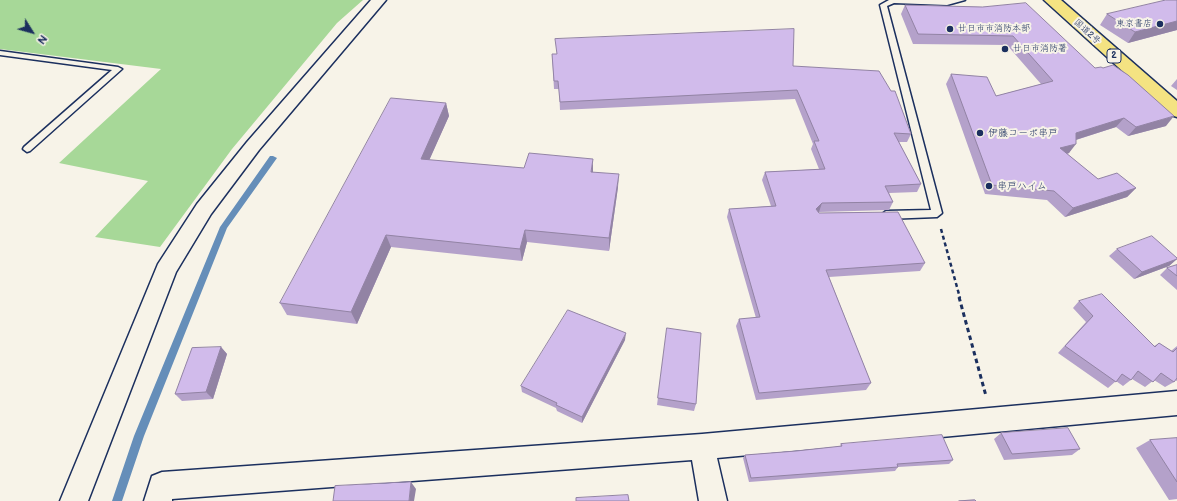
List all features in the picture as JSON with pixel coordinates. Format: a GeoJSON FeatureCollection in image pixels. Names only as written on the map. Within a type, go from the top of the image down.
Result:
{"type":"FeatureCollection","features":[{"type":"Feature","properties":{"kind":"highway","name":"国道2号"},"geometry":{"type":"LineString","coordinates":[[1052,0],[1177,111]]}},
{"type":"Feature","properties":{"kind":"street"},"geometry":{"type":"LineString","coordinates":[[74,501],[166,270],[204,209],[253,146],[379,0]]}},
{"type":"Feature","properties":{"kind":"street"},"geometry":{"type":"LineString","coordinates":[[158,501],[162,486],[702,447],[1177,403]]}},
{"type":"Feature","properties":{"kind":"street"},"geometry":{"type":"LineString","coordinates":[[702,447],[713,501]]}},
{"type":"Feature","properties":{"kind":"lane"},"geometry":{"type":"LineString","coordinates":[[874,215],[937,213],[883,5],[893,1],[947,3],[962,0]]}},
{"type":"Feature","properties":{"kind":"lane"},"geometry":{"type":"LineString","coordinates":[[0,53],[118,69],[27,149]]}},
{"type":"Feature","properties":{"kind":"path"},"geometry":{"type":"LineString","coordinates":[[937,213],[993,421]]}},
{"type":"Feature","properties":{"kind":"green space"},"geometry":{"type":"Polygon","coordinates":[[[0,0],[363,0],[337,23],[232,149],[160,247],[95,237],[148,181],[59,163],[161,69],[0,49],[0,0]]]}},
{"type":"Feature","properties":{"kind":"building"},"geometry":{"type":"Polygon","coordinates":[[[1166,0],[1177,0],[1177,21],[1135,32],[1107,14],[1166,0]]]}},
{"type":"Feature","properties":{"kind":"building"},"geometry":{"type":"Polygon","coordinates":[[[1026,3],[1095,68],[1103,68],[1113,65],[1128,75],[1174,116],[1136,127],[1124,118],[1076,133],[1076,144],[1060,148],[1098,179],[1117,173],[1136,188],[1073,208],[1054,191],[992,185],[951,74],[987,77],[996,96],[1053,81],[1013,36],[918,34],[905,5],[982,7],[1026,3]]]}},
{"type":"Feature","properties":{"kind":"building"},"geometry":{"type":"Polygon","coordinates":[[[794,29],[793,66],[879,71],[891,91],[895,91],[911,134],[894,133],[921,184],[885,186],[893,202],[822,203],[816,209],[819,213],[898,212],[925,263],[826,270],[871,383],[759,393],[739,319],[760,317],[729,209],[776,206],[765,172],[825,169],[814,141],[819,141],[797,90],[560,102],[558,81],[554,81],[552,54],[557,54],[555,39],[794,29]]]}},
{"type":"Feature","properties":{"kind":"building"},"geometry":{"type":"Polygon","coordinates":[[[391,98],[446,103],[421,159],[524,168],[529,153],[593,159],[591,172],[619,174],[609,238],[525,230],[520,249],[386,235],[351,312],[280,303],[391,98]]]}},
{"type":"Feature","properties":{"kind":"building"},"geometry":{"type":"Polygon","coordinates":[[[1152,236],[1177,259],[1142,272],[1117,249],[1152,236]]]}},
{"type":"Feature","properties":{"kind":"building"},"geometry":{"type":"Polygon","coordinates":[[[1177,265],[1177,276],[1167,268],[1177,265]]]}},
{"type":"Feature","properties":{"kind":"building"},"geometry":{"type":"Polygon","coordinates":[[[1102,294],[1155,347],[1159,343],[1173,352],[1177,348],[1177,378],[1174,382],[1161,373],[1153,382],[1138,371],[1131,380],[1122,374],[1116,382],[1065,346],[1093,316],[1079,301],[1102,294]]]}},
{"type":"Feature","properties":{"kind":"building"},"geometry":{"type":"Polygon","coordinates":[[[568,310],[626,333],[582,417],[521,386],[568,310]]]}},
{"type":"Feature","properties":{"kind":"building"},"geometry":{"type":"Polygon","coordinates":[[[667,328],[701,333],[696,404],[658,398],[667,328]]]}},
{"type":"Feature","properties":{"kind":"building"},"geometry":{"type":"Polygon","coordinates":[[[221,347],[206,392],[175,394],[192,348],[221,347]]]}},
{"type":"Feature","properties":{"kind":"building"},"geometry":{"type":"Polygon","coordinates":[[[1068,428],[1080,449],[1012,454],[1001,433],[1068,428]]]}},
{"type":"Feature","properties":{"kind":"building"},"geometry":{"type":"Polygon","coordinates":[[[942,435],[953,460],[897,464],[898,467],[751,478],[745,455],[842,446],[841,444],[942,435]]]}},
{"type":"Feature","properties":{"kind":"building"},"geometry":{"type":"Polygon","coordinates":[[[1177,438],[1177,482],[1150,440],[1177,438]]]}},
{"type":"Feature","properties":{"kind":"building"},"geometry":{"type":"Polygon","coordinates":[[[411,482],[409,501],[333,501],[335,486],[411,482]]]}},
{"type":"Feature","properties":{"kind":"building"},"geometry":{"type":"Polygon","coordinates":[[[628,495],[629,501],[576,501],[576,498],[628,495]]]}},
{"type":"Feature","properties":{"kind":"waterway"},"geometry":{"type":"LineString","coordinates":[[117,501],[139,436],[224,227],[273,158]]}},
{"type":"Feature","properties":{"kind":"place","name":"東京書店"},"geometry":{"type":"Point","coordinates":[1160,24]}},
{"type":"Feature","properties":{"kind":"place","name":"廿日市市消防本部"},"geometry":{"type":"Point","coordinates":[950,29]}},
{"type":"Feature","properties":{"kind":"place","name":"廿日市消防署"},"geometry":{"type":"Point","coordinates":[1005,49]}},
{"type":"Feature","properties":{"kind":"place","name":"伊藤コーポ串戸"},"geometry":{"type":"Point","coordinates":[980,133]}},
{"type":"Feature","properties":{"kind":"place","name":"串戸ハイム"},"geometry":{"type":"Point","coordinates":[989,186]}}]}
